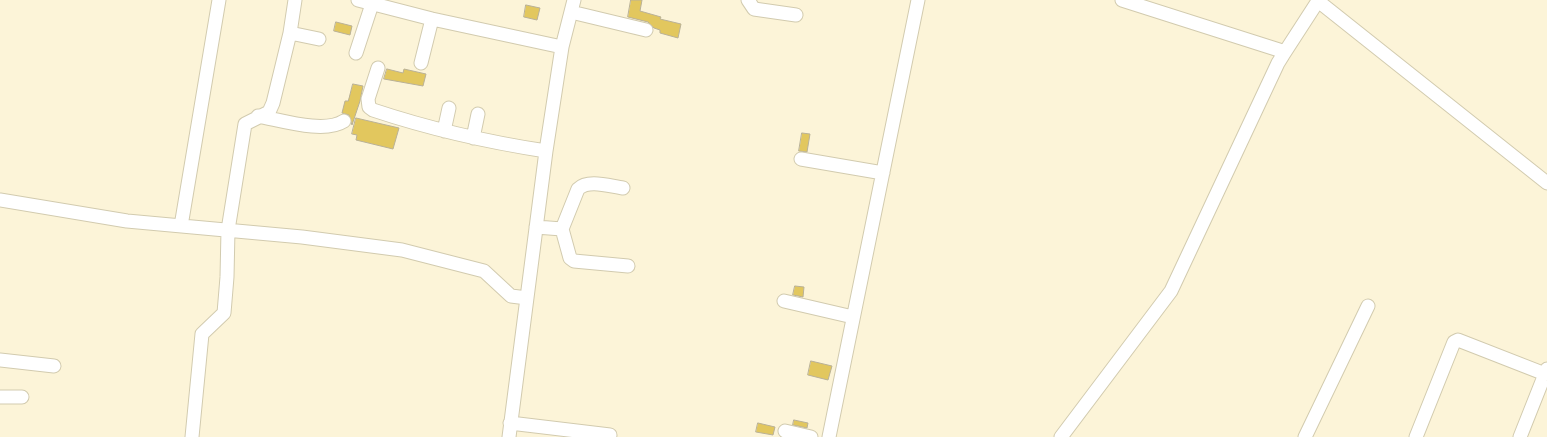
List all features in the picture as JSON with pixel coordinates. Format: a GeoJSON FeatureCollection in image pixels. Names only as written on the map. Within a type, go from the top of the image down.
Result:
{"type":"FeatureCollection","features":[{"type":"Feature","properties":{"kind":"street"},"geometry":{"type":"LineString","coordinates":[[181,226],[219,0]]}},
{"type":"Feature","properties":{"kind":"street"},"geometry":{"type":"LineString","coordinates":[[192,437],[202,334],[224,313],[227,277],[228,230],[245,124],[258,116],[269,112],[274,104],[290,33],[295,0]]}},
{"type":"Feature","properties":{"kind":"street"},"geometry":{"type":"LineString","coordinates":[[358,0],[432,19],[562,47]]}},
{"type":"Feature","properties":{"kind":"street"},"geometry":{"type":"LineString","coordinates":[[748,0],[754,9],[796,15]]}},
{"type":"Feature","properties":{"kind":"street"},"geometry":{"type":"LineString","coordinates":[[829,437],[918,0]]}},
{"type":"Feature","properties":{"kind":"street"},"geometry":{"type":"LineString","coordinates":[[1122,0],[1278,50],[1283,55]]}},
{"type":"Feature","properties":{"kind":"street"},"geometry":{"type":"LineString","coordinates":[[1061,437],[1170,292],[1278,63],[1318,0],[1547,183]]}},
{"type":"Feature","properties":{"kind":"street"},"geometry":{"type":"LineString","coordinates":[[356,53],[372,4]]}},
{"type":"Feature","properties":{"kind":"street"},"geometry":{"type":"LineString","coordinates":[[509,437],[546,151],[562,47],[572,6],[646,30]]}},
{"type":"Feature","properties":{"kind":"street"},"geometry":{"type":"LineString","coordinates":[[421,64],[432,19]]}},
{"type":"Feature","properties":{"kind":"street"},"geometry":{"type":"LineString","coordinates":[[290,33],[319,39]]}},
{"type":"Feature","properties":{"kind":"street"},"geometry":{"type":"LineString","coordinates":[[378,68],[368,99],[369,107],[373,110],[418,125],[473,138],[546,151]]}},
{"type":"Feature","properties":{"kind":"street"},"geometry":{"type":"LineString","coordinates":[[444,131],[449,108]]}},
{"type":"Feature","properties":{"kind":"street"},"geometry":{"type":"LineString","coordinates":[[473,138],[478,114]]}},
{"type":"Feature","properties":{"kind":"street"},"geometry":{"type":"LineString","coordinates":[[258,116],[322,127],[337,126],[344,122]]}},
{"type":"Feature","properties":{"kind":"street"},"geometry":{"type":"LineString","coordinates":[[802,159],[883,173]]}},
{"type":"Feature","properties":{"kind":"street"},"geometry":{"type":"LineString","coordinates":[[623,188],[588,183],[582,185],[578,189],[562,229],[570,258],[574,261],[628,266]]}},
{"type":"Feature","properties":{"kind":"street"},"geometry":{"type":"LineString","coordinates":[[0,200],[127,221],[228,230],[402,250],[484,271],[511,296],[527,298]]}},
{"type":"Feature","properties":{"kind":"street"},"geometry":{"type":"LineString","coordinates":[[536,227],[562,229]]}},
{"type":"Feature","properties":{"kind":"street"},"geometry":{"type":"LineString","coordinates":[[784,301],[854,317]]}},
{"type":"Feature","properties":{"kind":"street"},"geometry":{"type":"LineString","coordinates":[[1304,437],[1368,306]]}},
{"type":"Feature","properties":{"kind":"street"},"geometry":{"type":"LineString","coordinates":[[1416,437],[1454,342],[1458,340],[1546,371],[1520,437]]}},
{"type":"Feature","properties":{"kind":"street"},"geometry":{"type":"LineString","coordinates":[[0,360],[54,366]]}},
{"type":"Feature","properties":{"kind":"street"},"geometry":{"type":"LineString","coordinates":[[0,397],[22,397]]}},
{"type":"Feature","properties":{"kind":"street"},"geometry":{"type":"LineString","coordinates":[[510,423],[610,435]]}},
{"type":"Feature","properties":{"kind":"street"},"geometry":{"type":"LineString","coordinates":[[785,431],[811,437]]}},
{"type":"Feature","properties":{"kind":"building"},"geometry":{"type":"Polygon","coordinates":[[[631,0],[642,0],[640,11],[661,17],[660,19],[681,24],[678,38],[660,33],[660,30],[654,28],[648,22],[628,17],[631,0]]]}},
{"type":"Feature","properties":{"kind":"building"},"geometry":{"type":"Polygon","coordinates":[[[526,5],[540,8],[537,20],[524,17],[526,5]]]}},
{"type":"Feature","properties":{"kind":"building"},"geometry":{"type":"Polygon","coordinates":[[[336,22],[352,26],[350,35],[334,31],[336,22]]]}},
{"type":"Feature","properties":{"kind":"building"},"geometry":{"type":"Polygon","coordinates":[[[387,69],[403,73],[404,69],[426,74],[423,86],[384,79],[387,69]]]}},
{"type":"Feature","properties":{"kind":"building"},"geometry":{"type":"Polygon","coordinates":[[[353,84],[363,86],[352,125],[349,115],[342,113],[345,101],[348,101],[353,84]]]}},
{"type":"Feature","properties":{"kind":"building"},"geometry":{"type":"Polygon","coordinates":[[[356,118],[399,128],[393,149],[356,140],[357,135],[352,134],[356,118]]]}},
{"type":"Feature","properties":{"kind":"building"},"geometry":{"type":"Polygon","coordinates":[[[802,133],[810,134],[807,152],[799,151],[802,133]]]}},
{"type":"Feature","properties":{"kind":"building"},"geometry":{"type":"Polygon","coordinates":[[[795,286],[804,287],[803,297],[793,295],[795,286]]]}},
{"type":"Feature","properties":{"kind":"building"},"geometry":{"type":"Polygon","coordinates":[[[811,361],[832,366],[828,380],[808,375],[811,361]]]}},
{"type":"Feature","properties":{"kind":"building"},"geometry":{"type":"Polygon","coordinates":[[[794,420],[808,423],[807,428],[793,425],[794,420]]]}},
{"type":"Feature","properties":{"kind":"building"},"geometry":{"type":"Polygon","coordinates":[[[758,423],[775,427],[773,435],[756,432],[758,423]]]}}]}
